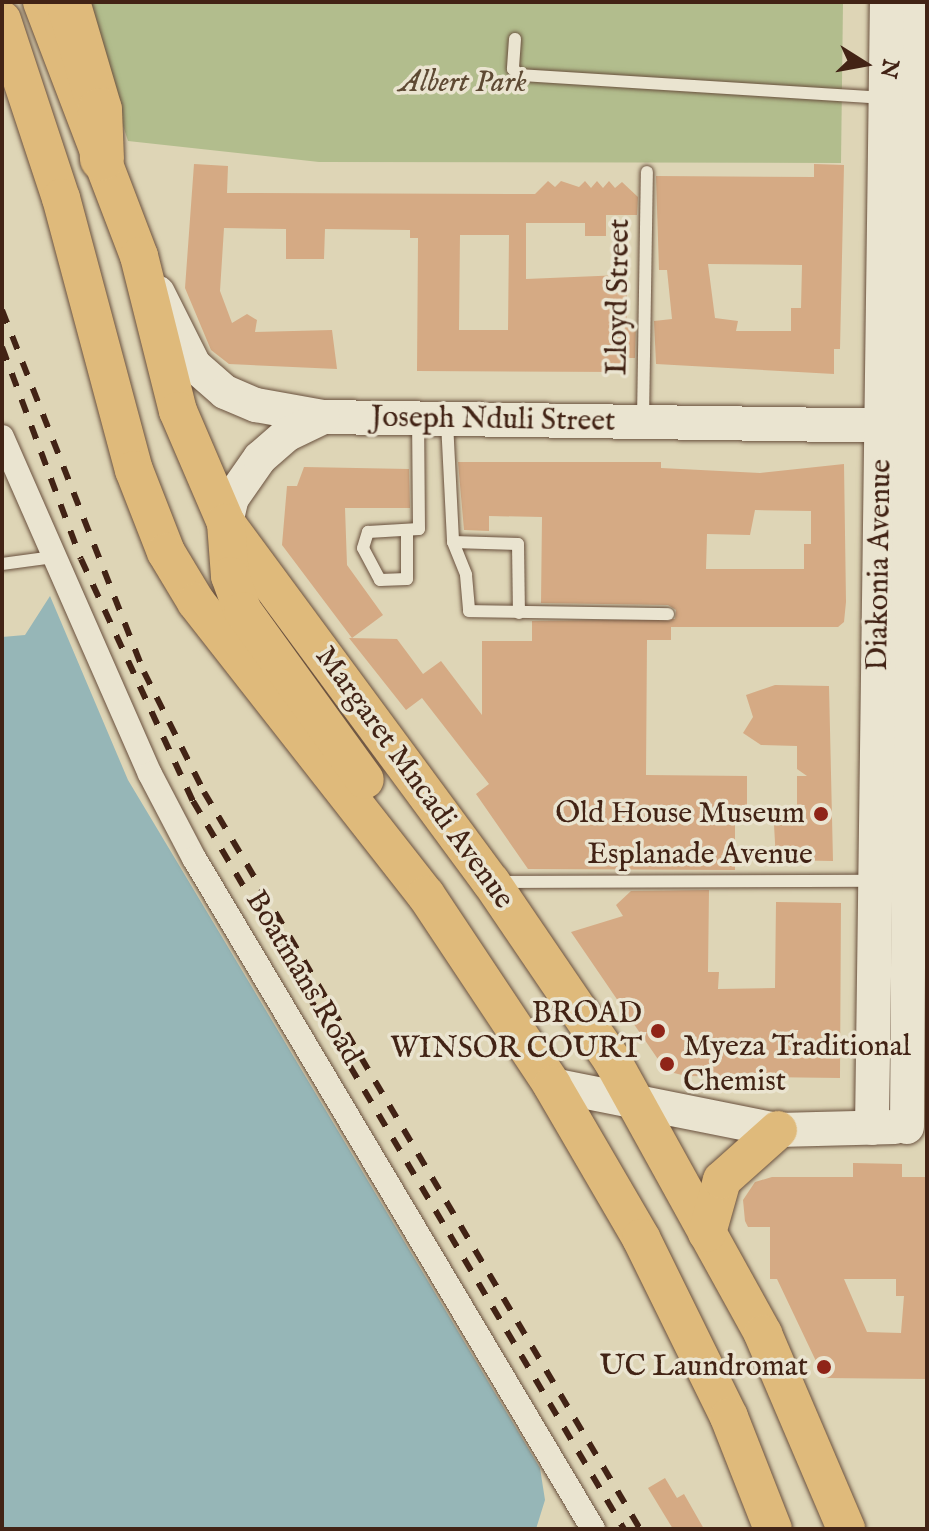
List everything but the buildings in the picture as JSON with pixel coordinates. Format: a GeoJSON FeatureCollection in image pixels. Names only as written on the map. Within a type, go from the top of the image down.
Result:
{"type":"FeatureCollection","features":[{"type":"Feature","properties":{"kind":"highway"},"geometry":{"type":"LineString","coordinates":[[68,2],[100,110],[102,159]]}},
{"type":"Feature","properties":{"kind":"main road","name":"Margaret Mncadi Avenue"},"geometry":{"type":"LineString","coordinates":[[42,2],[139,256],[178,411],[226,523],[491,882],[640,1106],[780,1369],[846,1529]]}},
{"type":"Feature","properties":{"kind":"main road","name":"Margaret Mncadi Avenue"},"geometry":{"type":"LineString","coordinates":[[2,20],[61,198],[134,470],[166,552],[196,602],[426,895],[552,1085],[647,1252],[729,1417],[773,1529]]}},
{"type":"Feature","properties":{"kind":"main road"},"geometry":{"type":"LineString","coordinates":[[226,523],[230,576],[243,611],[397,824],[426,895]]}},
{"type":"Feature","properties":{"kind":"main road"},"geometry":{"type":"LineString","coordinates":[[707,1233],[722,1180],[778,1130]]}},
{"type":"Feature","properties":{"kind":"street","name":"Diakonia Avenue"},"geometry":{"type":"LineString","coordinates":[[887,2],[895,80],[907,426],[919,618],[894,656]]}},
{"type":"Feature","properties":{"kind":"street","name":"Diakonia Avenue"},"geometry":{"type":"LineString","coordinates":[[895,80],[914,2]]}},
{"type":"Feature","properties":{"kind":"street","name":"Joseph Nduli Street"},"geometry":{"type":"LineString","coordinates":[[139,256],[194,365],[208,379],[256,405],[323,417],[907,426]]}},
{"type":"Feature","properties":{"kind":"street"},"geometry":{"type":"LineString","coordinates":[[226,523],[232,498],[260,458],[286,435],[323,417]]}},
{"type":"Feature","properties":{"kind":"street","name":"Diakonia Avenue"},"geometry":{"type":"LineString","coordinates":[[907,426],[894,656],[892,881],[903,944],[917,1127]]}},
{"type":"Feature","properties":{"kind":"street","name":"Boatmans Road"},"geometry":{"type":"LineString","coordinates":[[2,438],[150,774],[194,858],[585,1525]]}},
{"type":"Feature","properties":{"kind":"street","name":"Diakonia Avenue"},"geometry":{"type":"LineString","coordinates":[[872,1128],[903,944]]}},
{"type":"Feature","properties":{"kind":"street"},"geometry":{"type":"LineString","coordinates":[[552,1085],[640,1106],[778,1130],[917,1127]]}},
{"type":"Feature","properties":{"kind":"lane"},"geometry":{"type":"LineString","coordinates":[[515,39],[513,69],[520,75],[895,80]]}},
{"type":"Feature","properties":{"kind":"lane","name":"Lloyd Street"},"geometry":{"type":"LineString","coordinates":[[643,423],[647,172]]}},
{"type":"Feature","properties":{"kind":"lane"},"geometry":{"type":"LineString","coordinates":[[407,530],[407,579],[380,580],[363,548],[365,537],[372,531],[419,529],[432,419]]}},
{"type":"Feature","properties":{"kind":"lane"},"geometry":{"type":"LineString","coordinates":[[432,419],[453,542],[466,575],[469,611],[668,614]]}},
{"type":"Feature","properties":{"kind":"lane"},"geometry":{"type":"LineString","coordinates":[[453,542],[518,544],[519,613]]}},
{"type":"Feature","properties":{"kind":"lane"},"geometry":{"type":"LineString","coordinates":[[2,564],[54,557]]}},
{"type":"Feature","properties":{"kind":"lane","name":"Esplanade Avenue"},"geometry":{"type":"LineString","coordinates":[[491,882],[892,881]]}},
{"type":"Feature","properties":{"kind":"green space","name":"Albert Park"},"geometry":{"type":"Polygon","coordinates":[[[83,2],[843,2],[841,163],[319,162],[128,141],[83,2]]]}},
{"type":"Feature","properties":{"kind":"water"},"geometry":{"type":"Polygon","coordinates":[[[50,596],[128,780],[540,1468],[545,1500],[536,1529],[2,1529],[2,637],[25,635],[50,596]]]}},
{"type":"Feature","properties":{"kind":"railway"},"geometry":{"type":"LineString","coordinates":[[2,310],[144,672],[204,792],[640,1529]]}},
{"type":"Feature","properties":{"kind":"railway"},"geometry":{"type":"LineString","coordinates":[[2,347],[81,559],[193,801],[624,1529]]}},
{"type":"Feature","properties":{"kind":"place","name":"Old House Museum"},"geometry":{"type":"Point","coordinates":[821,814]}},
{"type":"Feature","properties":{"kind":"place","name":"BROAD WINSOR COURT"},"geometry":{"type":"Point","coordinates":[658,1031]}},
{"type":"Feature","properties":{"kind":"place","name":"Myeza Traditional Chemist"},"geometry":{"type":"Point","coordinates":[667,1064]}},
{"type":"Feature","properties":{"kind":"place","name":"UC Laundromat"},"geometry":{"type":"Point","coordinates":[824,1367]}}]}
